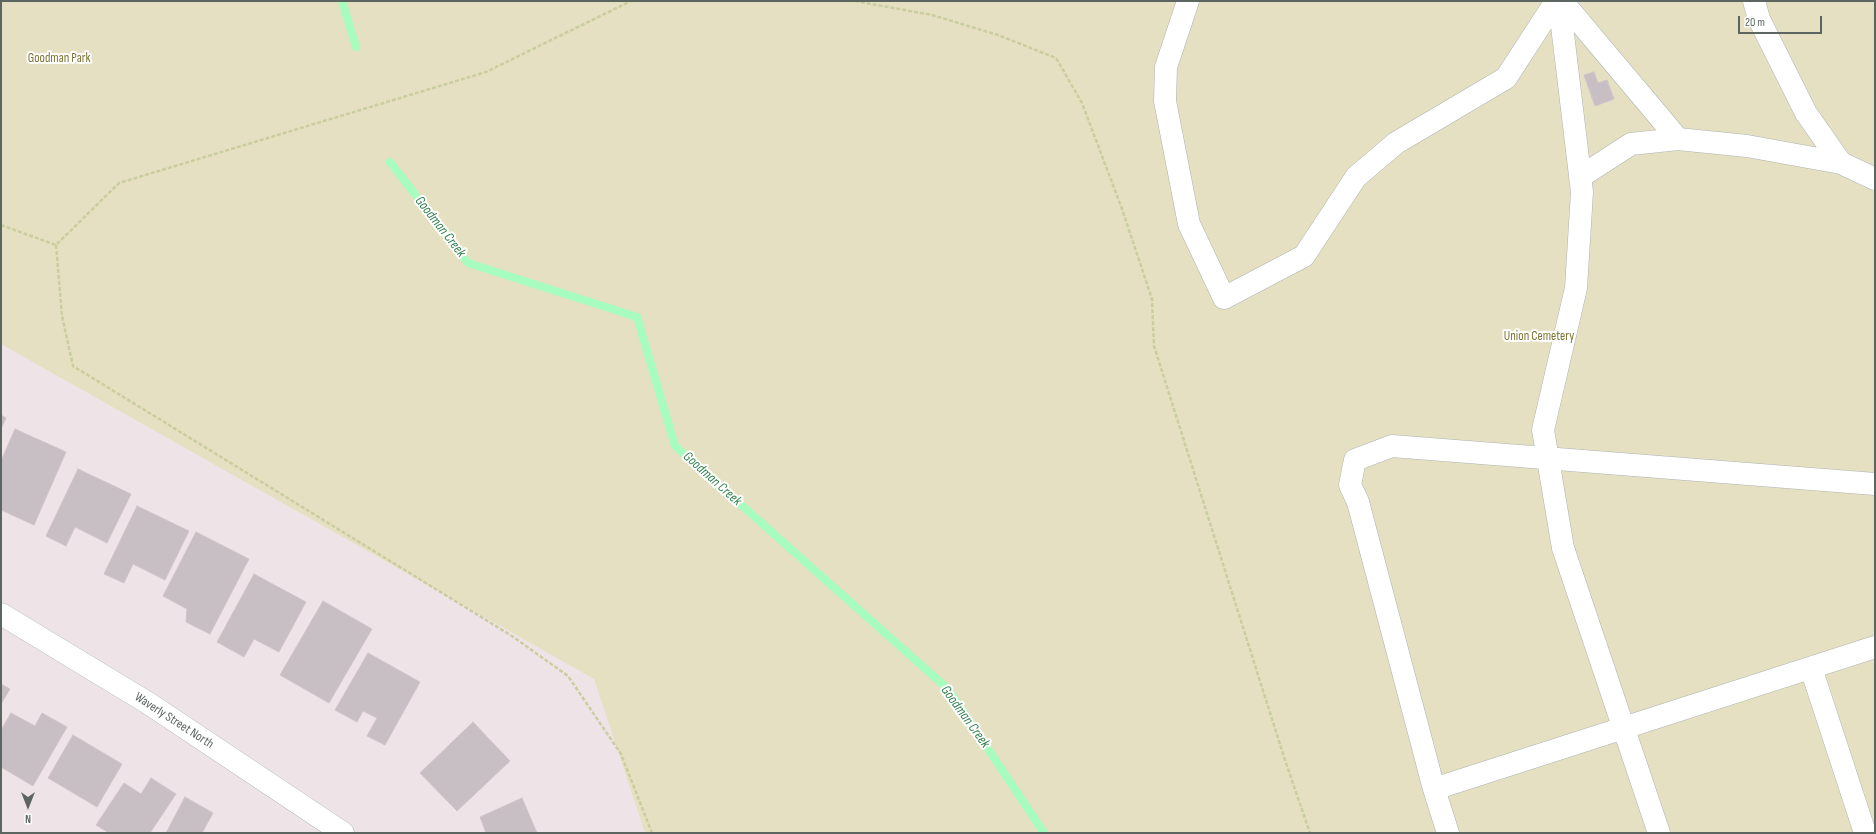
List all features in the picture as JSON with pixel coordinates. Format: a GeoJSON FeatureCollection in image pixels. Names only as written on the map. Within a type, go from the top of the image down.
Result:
{"type":"FeatureCollection","features":[{"type":"Feature","properties":{"kind":"street"},"geometry":{"type":"LineString","coordinates":[[1188,1],[1166,68],[1165,102],[1189,224],[1224,298],[1304,256],[1356,177],[1396,143],[1506,78],[1559,1]]}},
{"type":"Feature","properties":{"kind":"street"},"geometry":{"type":"LineString","coordinates":[[1559,1],[1678,139]]}},
{"type":"Feature","properties":{"kind":"street"},"geometry":{"type":"LineString","coordinates":[[1559,1],[1582,192],[1576,288],[1544,430],[1563,548],[1660,833]]}},
{"type":"Feature","properties":{"kind":"street"},"geometry":{"type":"LineString","coordinates":[[1754,1],[1759,19],[1806,113],[1841,163]]}},
{"type":"Feature","properties":{"kind":"street"},"geometry":{"type":"LineString","coordinates":[[1580,177],[1631,144],[1678,139],[1747,146],[1841,163],[1875,179]]}},
{"type":"Feature","properties":{"kind":"street"},"geometry":{"type":"LineString","coordinates":[[1448,833],[1434,789],[1358,502],[1350,485],[1355,460],[1392,446],[1875,484]]}},
{"type":"Feature","properties":{"kind":"street","name":"Waverly Street North"},"geometry":{"type":"LineString","coordinates":[[1,614],[148,703],[343,833]]}},
{"type":"Feature","properties":{"kind":"street"},"geometry":{"type":"LineString","coordinates":[[1434,789],[1875,647]]}},
{"type":"Feature","properties":{"kind":"street"},"geometry":{"type":"LineString","coordinates":[[1811,668],[1866,833]]}},
{"type":"Feature","properties":{"kind":"path"},"geometry":{"type":"LineString","coordinates":[[56,245],[119,183],[486,72],[631,1]]}},
{"type":"Feature","properties":{"kind":"path"},"geometry":{"type":"LineString","coordinates":[[855,1],[932,15],[998,35],[1056,58],[1082,103],[1122,209],[1152,299],[1154,346],[1284,757],[1310,833]]}},
{"type":"Feature","properties":{"kind":"path"},"geometry":{"type":"LineString","coordinates":[[1,225],[56,245]]}},
{"type":"Feature","properties":{"kind":"path"},"geometry":{"type":"LineString","coordinates":[[56,245],[62,316],[73,366],[512,636],[568,676],[621,754],[652,833]]}},
{"type":"Feature","properties":{"kind":"green space"},"geometry":{"type":"Polygon","coordinates":[[[1,1],[1875,1],[1875,833],[645,833],[594,679],[1,344],[1,1]]]}},
{"type":"Feature","properties":{"kind":"building"},"geometry":{"type":"Polygon","coordinates":[[[1594,72],[1598,83],[1607,80],[1614,99],[1595,106],[1584,75],[1594,72]]]}},
{"type":"Feature","properties":{"kind":"building"},"geometry":{"type":"Polygon","coordinates":[[[1,415],[6,418],[1,429],[1,415]]]}},
{"type":"Feature","properties":{"kind":"building"},"geometry":{"type":"Polygon","coordinates":[[[15,429],[66,452],[34,525],[1,510],[1,461],[15,429]]]}},
{"type":"Feature","properties":{"kind":"building"},"geometry":{"type":"Polygon","coordinates":[[[78,469],[131,494],[107,543],[75,527],[66,546],[46,536],[78,469]]]}},
{"type":"Feature","properties":{"kind":"building"},"geometry":{"type":"Polygon","coordinates":[[[137,506],[189,531],[165,580],[133,564],[124,583],[104,574],[137,506]]]}},
{"type":"Feature","properties":{"kind":"building"},"geometry":{"type":"Polygon","coordinates":[[[196,532],[249,559],[210,634],[186,622],[187,609],[163,596],[196,532]]]}},
{"type":"Feature","properties":{"kind":"building"},"geometry":{"type":"Polygon","coordinates":[[[254,574],[306,602],[279,652],[254,639],[244,657],[217,642],[254,574]]]}},
{"type":"Feature","properties":{"kind":"building"},"geometry":{"type":"Polygon","coordinates":[[[323,601],[372,629],[329,703],[280,675],[323,601]]]}},
{"type":"Feature","properties":{"kind":"building"},"geometry":{"type":"Polygon","coordinates":[[[368,653],[420,682],[385,745],[367,736],[377,718],[363,711],[357,722],[335,710],[368,653]]]}},
{"type":"Feature","properties":{"kind":"building"},"geometry":{"type":"Polygon","coordinates":[[[1,684],[10,689],[1,704],[1,684]]]}},
{"type":"Feature","properties":{"kind":"building"},"geometry":{"type":"Polygon","coordinates":[[[11,713],[35,726],[42,713],[67,727],[33,786],[1,767],[1,730],[11,713]]]}},
{"type":"Feature","properties":{"kind":"building"},"geometry":{"type":"Polygon","coordinates":[[[473,722],[510,761],[457,811],[420,773],[473,722]]]}},
{"type":"Feature","properties":{"kind":"building"},"geometry":{"type":"Polygon","coordinates":[[[73,735],[122,764],[97,807],[48,778],[73,735]]]}},
{"type":"Feature","properties":{"kind":"building"},"geometry":{"type":"Polygon","coordinates":[[[151,778],[176,794],[150,833],[109,833],[96,825],[124,783],[141,794],[151,778]]]}},
{"type":"Feature","properties":{"kind":"building"},"geometry":{"type":"Polygon","coordinates":[[[185,797],[213,813],[202,833],[166,833],[185,797]]]}},
{"type":"Feature","properties":{"kind":"building"},"geometry":{"type":"Polygon","coordinates":[[[522,798],[537,833],[486,833],[480,817],[522,798]]]}},
{"type":"Feature","properties":{"kind":"waterway","name":"Goodman Creek"},"geometry":{"type":"LineString","coordinates":[[342,1],[356,47]]}},
{"type":"Feature","properties":{"kind":"waterway","name":"Goodman Creek"},"geometry":{"type":"LineString","coordinates":[[390,162],[468,263],[637,317],[675,446],[948,689],[1044,833]]}},
{"type":"Feature","properties":{"kind":"park label","name":"Goodman Park"},"geometry":{"type":"Point","coordinates":[59,59]}},
{"type":"Feature","properties":{"kind":"park label","name":"Union Cemetery"},"geometry":{"type":"Point","coordinates":[1539,337]}}]}
